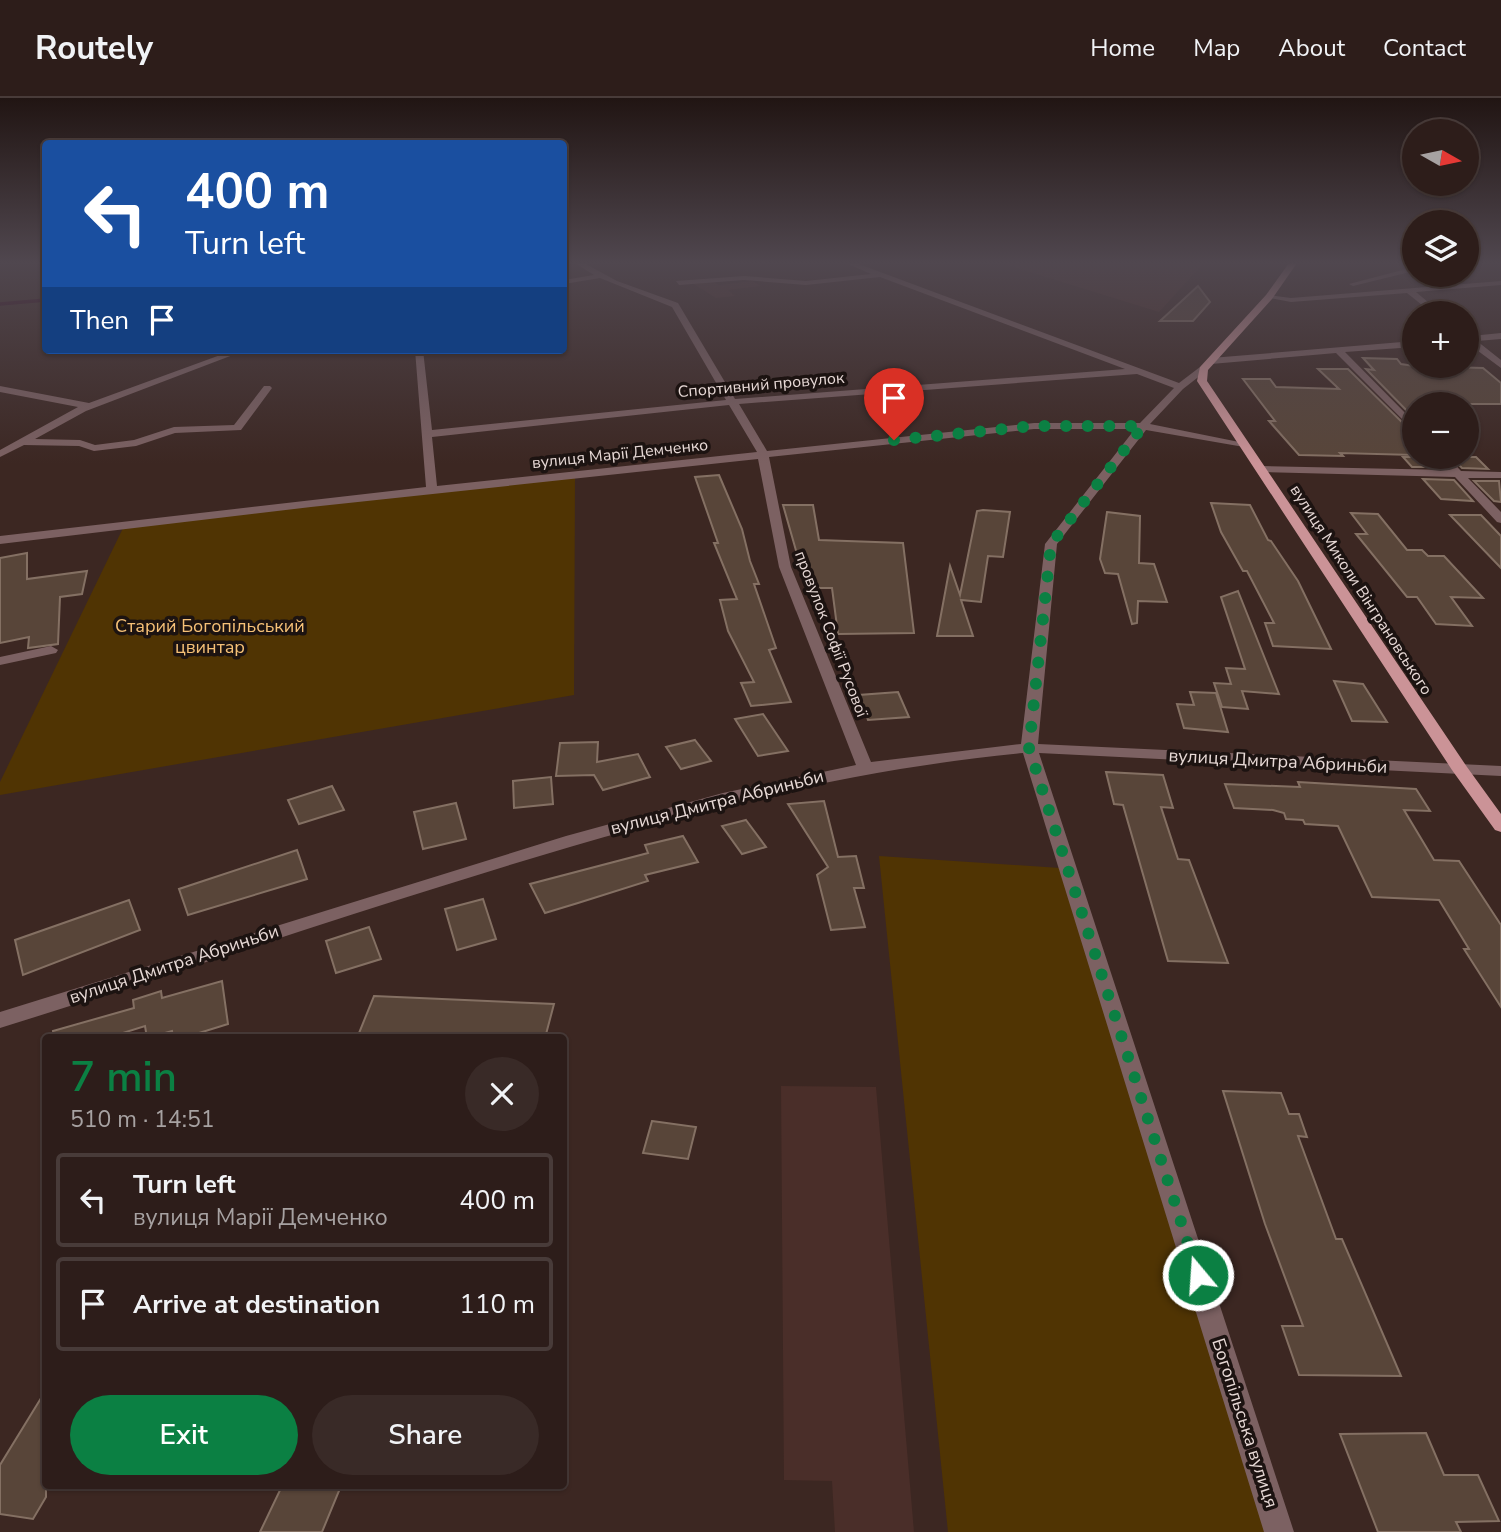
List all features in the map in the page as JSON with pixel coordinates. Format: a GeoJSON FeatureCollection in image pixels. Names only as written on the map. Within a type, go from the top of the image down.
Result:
{"type":"FeatureCollection","features":[{"type":"Feature","properties":{"kind":"main road","name":"Богопільська вулиця"},"geometry":{"type":"LineString","coordinates":[[1207,365],[1239,330]]}},
{"type":"Feature","properties":{"kind":"main road","name":"вулиця Миколи Вінграновського"},"geometry":{"type":"LineString","coordinates":[[1207,365],[1202,381],[1206,388],[1460,770],[1501,826]]}},
{"type":"Feature","properties":{"kind":"street","name":"провулок Софії Русової"},"geometry":{"type":"LineString","coordinates":[[690,330],[763,454],[785,567],[865,767]]}},
{"type":"Feature","properties":{"kind":"street"},"geometry":{"type":"LineString","coordinates":[[1031,330],[1180,387]]}},
{"type":"Feature","properties":{"kind":"street"},"geometry":{"type":"LineString","coordinates":[[1479,337],[1501,336]]}},
{"type":"Feature","properties":{"kind":"street"},"geometry":{"type":"LineString","coordinates":[[1207,365],[1402,345]]}},
{"type":"Feature","properties":{"kind":"street"},"geometry":{"type":"LineString","coordinates":[[1479,347],[1499,362]]}},
{"type":"Feature","properties":{"kind":"street"},"geometry":{"type":"LineString","coordinates":[[1338,350],[1402,416]]}},
{"type":"Feature","properties":{"kind":"street"},"geometry":{"type":"LineString","coordinates":[[0,454],[89,406],[231,354]]}},
{"type":"Feature","properties":{"kind":"street"},"geometry":{"type":"LineString","coordinates":[[419,354],[432,490]]}},
{"type":"Feature","properties":{"kind":"street","name":"Богопільська вулиця"},"geometry":{"type":"LineString","coordinates":[[1207,365],[1180,387],[1143,426],[1051,544],[1029,748],[1279,1532]]}},
{"type":"Feature","properties":{"kind":"street","name":"Спортивний провулок"},"geometry":{"type":"LineString","coordinates":[[427,434],[732,402],[1141,371]]}},
{"type":"Feature","properties":{"kind":"street"},"geometry":{"type":"LineString","coordinates":[[22,442],[80,443],[94,448],[136,443],[174,430],[237,428],[267,388]]}},
{"type":"Feature","properties":{"kind":"street"},"geometry":{"type":"LineString","coordinates":[[0,389],[89,406]]}},
{"type":"Feature","properties":{"kind":"street","name":"вулиця Марії Демченко"},"geometry":{"type":"LineString","coordinates":[[0,540],[432,490],[1034,426],[1143,426],[1244,444]]}},
{"type":"Feature","properties":{"kind":"street"},"geometry":{"type":"LineString","coordinates":[[1261,469],[1501,475]]}},
{"type":"Feature","properties":{"kind":"street"},"geometry":{"type":"LineString","coordinates":[[1454,469],[1501,519]]}},
{"type":"Feature","properties":{"kind":"street"},"geometry":{"type":"LineString","coordinates":[[0,661],[51,650]]}},
{"type":"Feature","properties":{"kind":"street","name":"вулиця Дмитра Абриньби"},"geometry":{"type":"LineString","coordinates":[[0,1020],[593,832],[865,767],[967,752],[1029,748],[1501,771]]}},
{"type":"Feature","properties":{"kind":"shaded area"},"geometry":{"type":"Polygon","coordinates":[[[781,1086],[876,1087],[914,1532],[835,1532],[832,1481],[784,1480],[781,1086]]]}},
{"type":"Feature","properties":{"kind":"green space","name":"Старий Богопільський цвинтар"},"geometry":{"type":"Polygon","coordinates":[[[575,475],[574,695],[0,795],[0,782],[125,524],[575,475]]]}},
{"type":"Feature","properties":{"kind":"green space"},"geometry":{"type":"Polygon","coordinates":[[[879,856],[1060,868],[1269,1532],[948,1532],[879,856]]]}},
{"type":"Feature","properties":{"kind":"building"},"geometry":{"type":"Polygon","coordinates":[[[1363,358],[1397,359],[1402,364],[1402,378],[1479,378],[1479,368],[1483,368],[1501,383],[1501,404],[1479,404],[1479,392],[1402,392],[1402,406],[1366,369],[1374,370],[1363,358]]]}},
{"type":"Feature","properties":{"kind":"building"},"geometry":{"type":"Polygon","coordinates":[[[1318,369],[1348,369],[1402,422],[1402,455],[1299,455],[1269,421],[1275,421],[1243,379],[1270,379],[1276,387],[1339,389],[1318,369]]]}},
{"type":"Feature","properties":{"kind":"building"},"geometry":{"type":"Polygon","coordinates":[[[1479,460],[1488,469],[1479,469],[1479,460]]]}},
{"type":"Feature","properties":{"kind":"building"},"geometry":{"type":"Polygon","coordinates":[[[719,475],[742,529],[759,584],[754,584],[776,648],[769,650],[791,702],[751,706],[741,683],[754,682],[728,631],[720,600],[737,599],[714,543],[718,543],[695,477],[719,475]]]}},
{"type":"Feature","properties":{"kind":"building"},"geometry":{"type":"Polygon","coordinates":[[[1423,479],[1454,480],[1473,501],[1441,499],[1423,479]]]}},
{"type":"Feature","properties":{"kind":"building"},"geometry":{"type":"Polygon","coordinates":[[[1474,481],[1499,481],[1501,502],[1494,501],[1474,481]]]}},
{"type":"Feature","properties":{"kind":"building"},"geometry":{"type":"Polygon","coordinates":[[[1211,503],[1250,505],[1268,540],[1298,581],[1331,649],[1273,646],[1265,623],[1274,623],[1247,571],[1243,571],[1221,532],[1211,503]]]}},
{"type":"Feature","properties":{"kind":"building"},"geometry":{"type":"Polygon","coordinates":[[[783,505],[813,505],[819,540],[903,543],[914,633],[838,634],[832,588],[819,588],[816,581],[805,582],[783,505]]]}},
{"type":"Feature","properties":{"kind":"building"},"geometry":{"type":"Polygon","coordinates":[[[977,511],[1010,512],[1003,557],[988,556],[981,602],[961,600],[973,636],[937,636],[950,566],[960,595],[977,511]]]}},
{"type":"Feature","properties":{"kind":"building"},"geometry":{"type":"Polygon","coordinates":[[[1107,512],[1140,516],[1139,563],[1154,564],[1167,602],[1138,601],[1137,623],[1132,624],[1118,574],[1105,573],[1100,559],[1107,512]]]}},
{"type":"Feature","properties":{"kind":"building"},"geometry":{"type":"Polygon","coordinates":[[[1351,513],[1378,514],[1407,550],[1422,550],[1428,556],[1444,556],[1483,598],[1451,597],[1472,626],[1436,624],[1417,597],[1407,597],[1356,534],[1367,534],[1351,513]]]}},
{"type":"Feature","properties":{"kind":"building"},"geometry":{"type":"Polygon","coordinates":[[[1450,515],[1481,515],[1501,536],[1501,568],[1450,515]]]}},
{"type":"Feature","properties":{"kind":"building"},"geometry":{"type":"Polygon","coordinates":[[[27,553],[27,579],[87,571],[82,594],[60,597],[58,644],[28,648],[29,637],[0,643],[0,558],[27,553]]]}},
{"type":"Feature","properties":{"kind":"building"},"geometry":{"type":"Polygon","coordinates":[[[1238,591],[1279,694],[1242,691],[1248,709],[1222,707],[1214,683],[1231,684],[1226,668],[1245,669],[1221,597],[1238,591]]]}},
{"type":"Feature","properties":{"kind":"building"},"geometry":{"type":"Polygon","coordinates":[[[1334,681],[1363,684],[1387,722],[1352,721],[1334,681]]]}},
{"type":"Feature","properties":{"kind":"building"},"geometry":{"type":"Polygon","coordinates":[[[898,692],[909,717],[868,720],[859,695],[898,692]]]}},
{"type":"Feature","properties":{"kind":"building"},"geometry":{"type":"Polygon","coordinates":[[[1190,692],[1216,693],[1228,732],[1184,728],[1177,704],[1194,705],[1190,692]]]}},
{"type":"Feature","properties":{"kind":"building"},"geometry":{"type":"Polygon","coordinates":[[[763,714],[788,751],[758,756],[735,719],[763,714]]]}},
{"type":"Feature","properties":{"kind":"building"},"geometry":{"type":"Polygon","coordinates":[[[695,740],[711,761],[681,769],[666,747],[695,740]]]}},
{"type":"Feature","properties":{"kind":"building"},"geometry":{"type":"Polygon","coordinates":[[[598,742],[597,762],[638,754],[650,777],[603,790],[594,775],[556,776],[560,743],[598,742]]]}},
{"type":"Feature","properties":{"kind":"building"},"geometry":{"type":"Polygon","coordinates":[[[1106,772],[1163,775],[1173,808],[1161,807],[1178,859],[1189,860],[1228,963],[1168,961],[1123,805],[1114,804],[1106,772]]]}},
{"type":"Feature","properties":{"kind":"building"},"geometry":{"type":"Polygon","coordinates":[[[551,777],[553,804],[514,808],[513,781],[551,777]]]}},
{"type":"Feature","properties":{"kind":"building"},"geometry":{"type":"Polygon","coordinates":[[[1298,782],[1416,789],[1430,811],[1404,810],[1434,860],[1459,861],[1501,925],[1501,1007],[1464,949],[1469,949],[1439,900],[1372,897],[1338,826],[1305,824],[1303,820],[1286,819],[1284,813],[1273,810],[1234,808],[1225,784],[1300,787],[1298,782]]]}},
{"type":"Feature","properties":{"kind":"building"},"geometry":{"type":"Polygon","coordinates":[[[332,786],[344,810],[299,824],[288,800],[332,786]]]}},
{"type":"Feature","properties":{"kind":"building"},"geometry":{"type":"Polygon","coordinates":[[[824,801],[838,857],[856,856],[864,888],[854,888],[865,927],[831,930],[817,875],[828,867],[788,804],[824,801]]]}},
{"type":"Feature","properties":{"kind":"building"},"geometry":{"type":"Polygon","coordinates":[[[456,803],[466,839],[423,849],[414,812],[456,803]]]}},
{"type":"Feature","properties":{"kind":"building"},"geometry":{"type":"Polygon","coordinates":[[[746,820],[766,847],[742,854],[722,826],[746,820]]]}},
{"type":"Feature","properties":{"kind":"building"},"geometry":{"type":"Polygon","coordinates":[[[683,836],[698,862],[645,875],[648,881],[578,903],[545,913],[530,884],[648,853],[645,845],[683,836]]]}},
{"type":"Feature","properties":{"kind":"building"},"geometry":{"type":"Polygon","coordinates":[[[297,850],[307,879],[188,915],[179,889],[297,850]]]}},
{"type":"Feature","properties":{"kind":"building"},"geometry":{"type":"Polygon","coordinates":[[[483,899],[496,939],[457,950],[445,909],[483,899]]]}},
{"type":"Feature","properties":{"kind":"building"},"geometry":{"type":"Polygon","coordinates":[[[129,900],[140,930],[23,975],[15,940],[129,900]]]}},
{"type":"Feature","properties":{"kind":"building"},"geometry":{"type":"Polygon","coordinates":[[[369,927],[381,959],[336,973],[326,941],[369,927]]]}},
{"type":"Feature","properties":{"kind":"building"},"geometry":{"type":"Polygon","coordinates":[[[222,981],[228,1024],[196,1034],[172,1034],[172,1031],[146,1034],[145,1026],[120,1034],[53,1034],[53,1031],[134,1008],[133,1000],[161,991],[162,998],[222,981]]]}},
{"type":"Feature","properties":{"kind":"building"},"geometry":{"type":"Polygon","coordinates":[[[374,996],[554,1004],[546,1034],[359,1034],[374,996]]]}},
{"type":"Feature","properties":{"kind":"building"},"geometry":{"type":"Polygon","coordinates":[[[1223,1091],[1281,1093],[1289,1114],[1299,1114],[1307,1137],[1298,1136],[1336,1239],[1342,1239],[1401,1376],[1299,1375],[1282,1326],[1303,1326],[1265,1224],[1223,1091]]]}},
{"type":"Feature","properties":{"kind":"building"},"geometry":{"type":"Polygon","coordinates":[[[652,1121],[696,1127],[688,1159],[643,1153],[652,1121]]]}},
{"type":"Feature","properties":{"kind":"building"},"geometry":{"type":"Polygon","coordinates":[[[42,1397],[42,1489],[46,1489],[46,1497],[33,1519],[0,1514],[0,1465],[42,1397]]]}},
{"type":"Feature","properties":{"kind":"building"},"geometry":{"type":"Polygon","coordinates":[[[1426,1433],[1444,1475],[1478,1475],[1499,1521],[1456,1522],[1461,1532],[1378,1532],[1340,1434],[1426,1433]]]}},
{"type":"Feature","properties":{"kind":"building"},"geometry":{"type":"Polygon","coordinates":[[[281,1489],[340,1489],[322,1532],[260,1532],[281,1489]]]}},
{"type":"Feature","properties":{"kind":"route"},"geometry":{"type":"LineString","coordinates":[[894,440],[1034,426],[1143,426],[1051,544],[1029,748],[1198,1275]]}}]}
